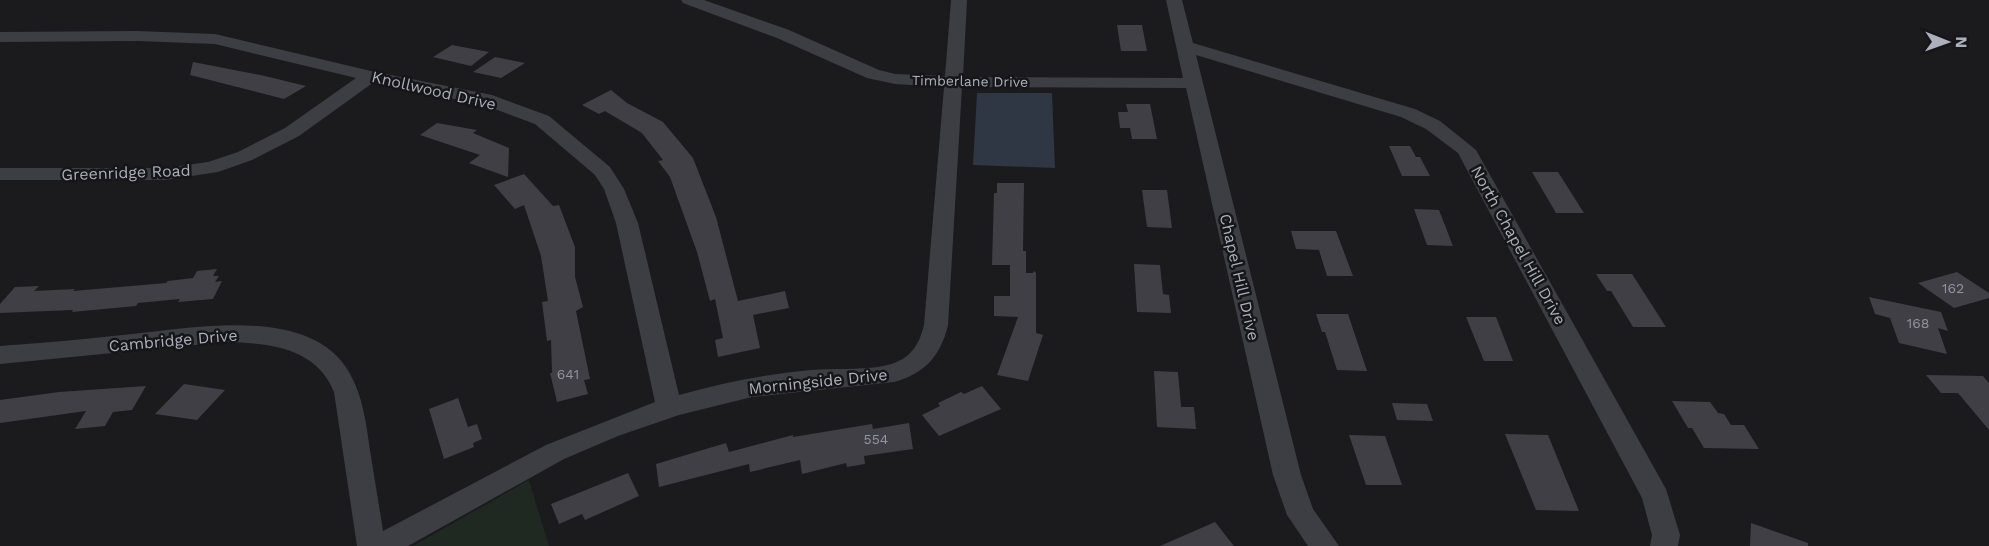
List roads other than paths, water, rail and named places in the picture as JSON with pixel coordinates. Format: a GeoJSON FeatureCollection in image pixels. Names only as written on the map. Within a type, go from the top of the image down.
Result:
{"type":"FeatureCollection","features":[{"type":"Feature","properties":{"kind":"street","name":"Timberlane Drive"},"geometry":{"type":"LineString","coordinates":[[689,0],[783,34],[873,74],[919,82],[1194,83]]}},
{"type":"Feature","properties":{"kind":"street","name":"Morningside Drive"},"geometry":{"type":"LineString","coordinates":[[382,546],[555,452],[669,409],[718,395],[780,383],[900,372],[910,367],[926,353],[936,325],[959,0]]}},
{"type":"Feature","properties":{"kind":"street","name":"Chapel Hill Drive"},"geometry":{"type":"LineString","coordinates":[[1174,0],[1287,476],[1301,515],[1325,546]]}},
{"type":"Feature","properties":{"kind":"street","name":"Knollwood Drive"},"geometry":{"type":"LineString","coordinates":[[0,37],[137,36],[215,39],[371,76],[492,101],[542,120],[603,171],[615,189],[627,223],[669,409]]}},
{"type":"Feature","properties":{"kind":"street","name":"North Chapel Hill Drive"},"geometry":{"type":"LineString","coordinates":[[1185,46],[1408,113],[1433,125],[1466,150],[1656,497],[1664,525],[1664,546]]}},
{"type":"Feature","properties":{"kind":"street","name":"Greenridge Road"},"geometry":{"type":"LineString","coordinates":[[0,174],[165,174],[211,168],[245,156],[292,132],[371,76]]}},
{"type":"Feature","properties":{"kind":"street","name":"Cambridge Drive"},"geometry":{"type":"LineString","coordinates":[[0,355],[236,334],[277,338],[316,352],[334,366],[349,399],[371,546]]}},
{"type":"Feature","properties":{"kind":"water"},"geometry":{"type":"Polygon","coordinates":[[[977,93],[1052,93],[1055,168],[973,165],[977,93]]]}}]}
